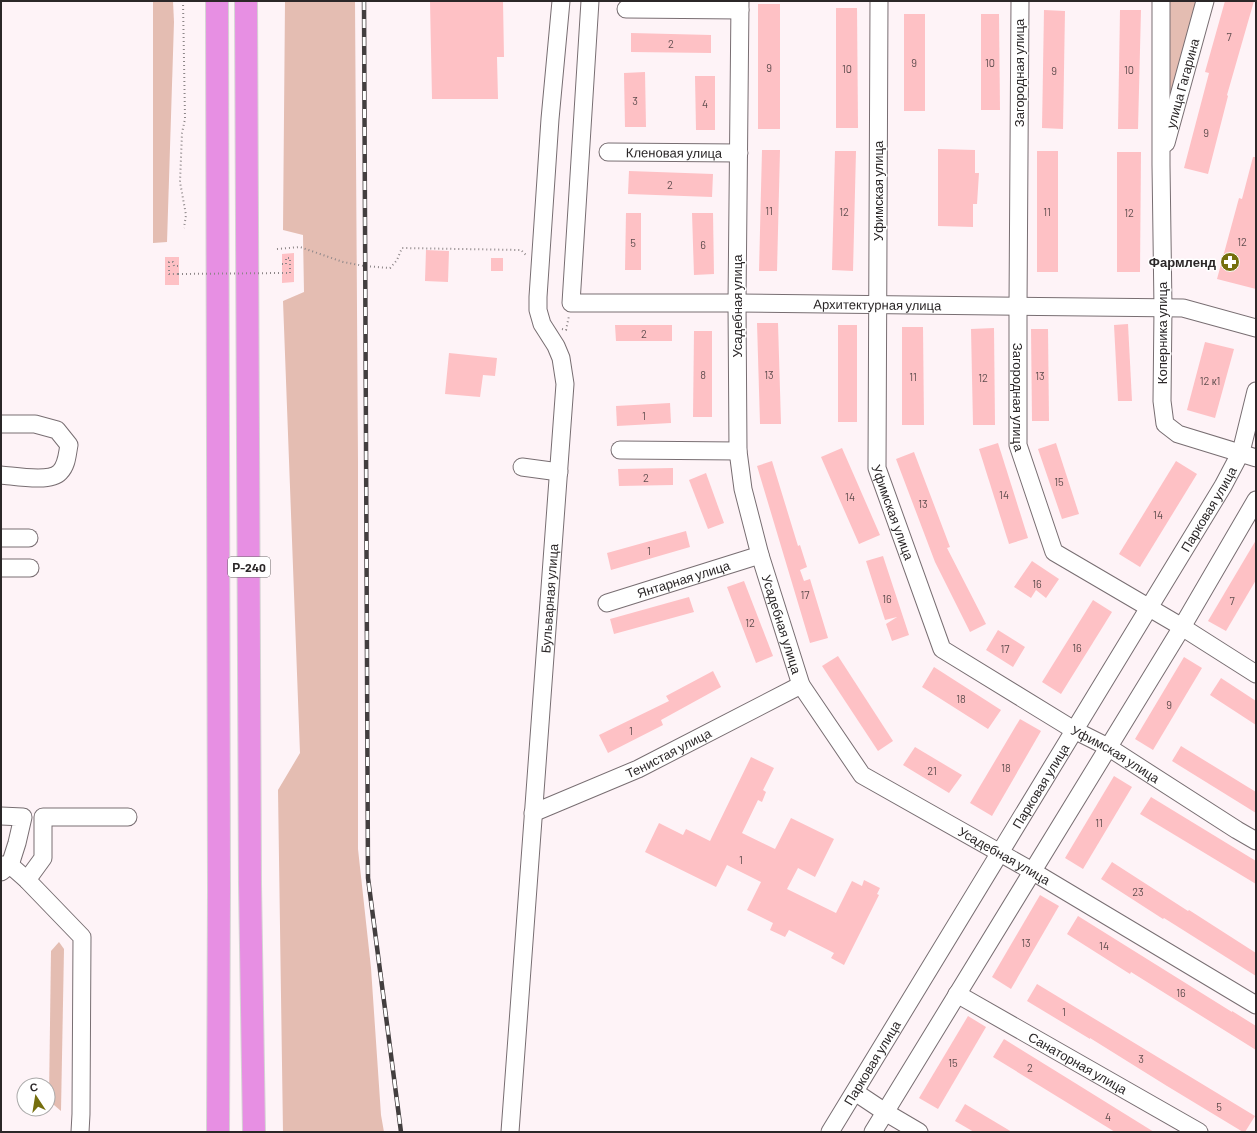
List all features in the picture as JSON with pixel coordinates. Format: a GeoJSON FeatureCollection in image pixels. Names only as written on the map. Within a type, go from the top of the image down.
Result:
{"type":"FeatureCollection","features":[{"type":"Feature","properties":{"kind":"highway","name":"Р-240"},"geometry":{"type":"LineString","coordinates":[[217,1],[219,889],[218,1132]]}},
{"type":"Feature","properties":{"kind":"highway","name":"Р-240"},"geometry":{"type":"LineString","coordinates":[[246,1],[250,869],[254,1132]]}},
{"type":"Feature","properties":{"kind":"street","name":"Бульварная улица"},"geometry":{"type":"LineString","coordinates":[[510,1132],[565,384],[561,358],[556,346],[542,324],[538,310],[550,119],[561,1]]}},
{"type":"Feature","properties":{"kind":"street","name":"Архитектурная улица"},"geometry":{"type":"LineString","coordinates":[[590,1],[571,304],[737,303],[877,306],[1183,308],[1256,328]]}},
{"type":"Feature","properties":{"kind":"street","name":"Уфимская улица"},"geometry":{"type":"LineString","coordinates":[[879,1],[877,468],[942,649],[1074,730],[1108,747],[1256,841]]}},
{"type":"Feature","properties":{"kind":"street","name":"Загородная улица"},"geometry":{"type":"LineString","coordinates":[[1020,1],[1018,445],[1054,552],[1149,607],[1256,674]]}},
{"type":"Feature","properties":{"kind":"street","name":"Коперника улица"},"geometry":{"type":"LineString","coordinates":[[1161,1],[1163,308],[1162,401],[1165,424],[1178,434],[1248,455]]}},
{"type":"Feature","properties":{"kind":"street","name":"улица Гагарина"},"geometry":{"type":"LineString","coordinates":[[1161,165],[1205,1]]}},
{"type":"Feature","properties":{"kind":"street"},"geometry":{"type":"LineString","coordinates":[[626,9],[740,6]]}},
{"type":"Feature","properties":{"kind":"street","name":"Усадебная улица"},"geometry":{"type":"LineString","coordinates":[[740,6],[737,303],[738,451],[743,489],[760,555],[801,685],[862,775],[1032,871],[1256,1005]]}},
{"type":"Feature","properties":{"kind":"street","name":"Кленовая улица"},"geometry":{"type":"LineString","coordinates":[[608,152],[739,153]]}},
{"type":"Feature","properties":{"kind":"street","name":"Парковая улица"},"geometry":{"type":"LineString","coordinates":[[830,1132],[1223,486],[1248,455],[1256,391]]}},
{"type":"Feature","properties":{"kind":"street"},"geometry":{"type":"LineString","coordinates":[[1,424],[35,424],[57,430],[69,445],[66,462],[60,473],[47,478],[1,475]]}},
{"type":"Feature","properties":{"kind":"street"},"geometry":{"type":"LineString","coordinates":[[620,450],[738,451]]}},
{"type":"Feature","properties":{"kind":"street"},"geometry":{"type":"LineString","coordinates":[[522,467],[559,472]]}},
{"type":"Feature","properties":{"kind":"street"},"geometry":{"type":"LineString","coordinates":[[872,1132],[1182,627],[1256,500]]}},
{"type":"Feature","properties":{"kind":"street"},"geometry":{"type":"LineString","coordinates":[[1,538],[28,538]]}},
{"type":"Feature","properties":{"kind":"street","name":"Янтарная улица"},"geometry":{"type":"LineString","coordinates":[[607,603],[760,555]]}},
{"type":"Feature","properties":{"kind":"street"},"geometry":{"type":"LineString","coordinates":[[1,568],[30,568]]}},
{"type":"Feature","properties":{"kind":"street","name":"Тенистая улица"},"geometry":{"type":"LineString","coordinates":[[533,813],[638,769],[801,685]]}},
{"type":"Feature","properties":{"kind":"street"},"geometry":{"type":"LineString","coordinates":[[1,816],[23,817],[17,843],[4,867],[27,880],[82,936],[80,1132]]}},
{"type":"Feature","properties":{"kind":"street"},"geometry":{"type":"LineString","coordinates":[[27,880],[43,858],[43,817],[128,817]]}},
{"type":"Feature","properties":{"kind":"street","name":"Санаторная улица"},"geometry":{"type":"LineString","coordinates":[[957,994],[1198,1132]]}},
{"type":"Feature","properties":{"kind":"street"},"geometry":{"type":"LineString","coordinates":[[854,1092],[919,1132]]}},
{"type":"Feature","properties":{"kind":"path"},"geometry":{"type":"LineString","coordinates":[[183,1],[185,119],[182,133],[180,182],[186,214],[184,228]]}},
{"type":"Feature","properties":{"kind":"path"},"geometry":{"type":"LineString","coordinates":[[277,249],[300,247],[343,262],[364,266],[390,268],[397,260],[402,248],[521,250]]}},
{"type":"Feature","properties":{"kind":"path"},"geometry":{"type":"LineString","coordinates":[[178,266],[174,266],[173,262],[169,262],[169,274],[290,273],[290,258],[286,258],[286,264],[282,264]]}},
{"type":"Feature","properties":{"kind":"shaded area"},"geometry":{"type":"Polygon","coordinates":[[[153,1],[173,1],[174,22],[167,242],[153,243],[153,1]]]}},
{"type":"Feature","properties":{"kind":"shaded area"},"geometry":{"type":"Polygon","coordinates":[[[285,1],[355,1],[358,463],[358,849],[371,968],[381,1115],[384,1132],[283,1132],[278,790],[300,753],[283,301],[304,292],[303,235],[283,230],[285,1]]]}},
{"type":"Feature","properties":{"kind":"shaded area"},"geometry":{"type":"Polygon","coordinates":[[[1165,1],[1200,1],[1170,110],[1165,1]]]}},
{"type":"Feature","properties":{"kind":"shaded area"},"geometry":{"type":"Polygon","coordinates":[[[59,942],[64,949],[61,1111],[56,1107],[56,1077],[49,1077],[51,951],[59,942]]]}},
{"type":"Feature","properties":{"kind":"building"},"geometry":{"type":"Polygon","coordinates":[[[430,1],[503,1],[504,57],[497,57],[498,99],[432,99],[430,1]]]}},
{"type":"Feature","properties":{"kind":"building"},"geometry":{"type":"Polygon","coordinates":[[[1225,1],[1254,1],[1227,95],[1228,96],[1208,174],[1184,168],[1209,73],[1205,72],[1225,1]]]}},
{"type":"Feature","properties":{"kind":"building"},"geometry":{"type":"Polygon","coordinates":[[[758,4],[780,4],[780,129],[758,129],[758,4]]]}},
{"type":"Feature","properties":{"kind":"building"},"geometry":{"type":"Polygon","coordinates":[[[836,8],[857,8],[858,128],[836,128],[836,8]]]}},
{"type":"Feature","properties":{"kind":"building"},"geometry":{"type":"Polygon","coordinates":[[[1044,10],[1065,11],[1063,129],[1042,128],[1044,10]]]}},
{"type":"Feature","properties":{"kind":"building"},"geometry":{"type":"Polygon","coordinates":[[[1120,10],[1141,10],[1138,129],[1118,129],[1120,10]]]}},
{"type":"Feature","properties":{"kind":"building"},"geometry":{"type":"Polygon","coordinates":[[[904,14],[925,14],[925,111],[904,111],[904,14]]]}},
{"type":"Feature","properties":{"kind":"building"},"geometry":{"type":"Polygon","coordinates":[[[981,14],[999,14],[1000,110],[981,110],[981,14]]]}},
{"type":"Feature","properties":{"kind":"building"},"geometry":{"type":"Polygon","coordinates":[[[631,33],[711,35],[711,53],[631,52],[631,33]]]}},
{"type":"Feature","properties":{"kind":"building"},"geometry":{"type":"Polygon","coordinates":[[[645,72],[646,127],[625,127],[624,73],[645,72]]]}},
{"type":"Feature","properties":{"kind":"building"},"geometry":{"type":"Polygon","coordinates":[[[695,76],[715,76],[715,130],[696,130],[695,76]]]}},
{"type":"Feature","properties":{"kind":"building"},"geometry":{"type":"Polygon","coordinates":[[[938,149],[975,150],[975,173],[979,173],[977,204],[973,204],[973,227],[938,226],[938,149]]]}},
{"type":"Feature","properties":{"kind":"building"},"geometry":{"type":"Polygon","coordinates":[[[762,150],[780,150],[777,271],[759,271],[762,150]]]}},
{"type":"Feature","properties":{"kind":"building"},"geometry":{"type":"Polygon","coordinates":[[[835,151],[856,151],[853,271],[832,270],[835,151]]]}},
{"type":"Feature","properties":{"kind":"building"},"geometry":{"type":"Polygon","coordinates":[[[1037,151],[1058,151],[1058,272],[1037,272],[1037,151]]]}},
{"type":"Feature","properties":{"kind":"building"},"geometry":{"type":"Polygon","coordinates":[[[1117,152],[1141,152],[1140,272],[1117,272],[1117,152]]]}},
{"type":"Feature","properties":{"kind":"building"},"geometry":{"type":"Polygon","coordinates":[[[1253,157],[1256,157],[1256,289],[1217,279],[1239,198],[1242,199],[1253,157]]]}},
{"type":"Feature","properties":{"kind":"building"},"geometry":{"type":"Polygon","coordinates":[[[629,171],[713,174],[712,197],[628,194],[629,171]]]}},
{"type":"Feature","properties":{"kind":"building"},"geometry":{"type":"Polygon","coordinates":[[[626,213],[641,213],[641,270],[625,270],[626,213]]]}},
{"type":"Feature","properties":{"kind":"building"},"geometry":{"type":"Polygon","coordinates":[[[692,213],[713,213],[714,274],[694,275],[692,213]]]}},
{"type":"Feature","properties":{"kind":"building"},"geometry":{"type":"Polygon","coordinates":[[[426,250],[449,251],[448,282],[425,281],[426,250]]]}},
{"type":"Feature","properties":{"kind":"building"},"geometry":{"type":"Polygon","coordinates":[[[294,253],[294,282],[282,283],[282,254],[294,253]]]}},
{"type":"Feature","properties":{"kind":"building"},"geometry":{"type":"Polygon","coordinates":[[[165,257],[179,257],[179,285],[165,285],[165,257]]]}},
{"type":"Feature","properties":{"kind":"building"},"geometry":{"type":"Polygon","coordinates":[[[491,258],[503,258],[503,271],[491,271],[491,258]]]}},
{"type":"Feature","properties":{"kind":"building"},"geometry":{"type":"Polygon","coordinates":[[[757,323],[778,323],[781,424],[760,424],[757,323]]]}},
{"type":"Feature","properties":{"kind":"building"},"geometry":{"type":"Polygon","coordinates":[[[1128,324],[1132,401],[1118,401],[1114,325],[1128,324]]]}},
{"type":"Feature","properties":{"kind":"building"},"geometry":{"type":"Polygon","coordinates":[[[615,325],[672,325],[672,341],[616,341],[615,325]]]}},
{"type":"Feature","properties":{"kind":"building"},"geometry":{"type":"Polygon","coordinates":[[[838,325],[857,325],[857,422],[838,422],[838,325]]]}},
{"type":"Feature","properties":{"kind":"building"},"geometry":{"type":"Polygon","coordinates":[[[902,327],[923,327],[924,425],[902,425],[902,327]]]}},
{"type":"Feature","properties":{"kind":"building"},"geometry":{"type":"Polygon","coordinates":[[[994,328],[995,425],[973,425],[971,329],[994,328]]]}},
{"type":"Feature","properties":{"kind":"building"},"geometry":{"type":"Polygon","coordinates":[[[1031,329],[1048,329],[1049,421],[1032,421],[1031,329]]]}},
{"type":"Feature","properties":{"kind":"building"},"geometry":{"type":"Polygon","coordinates":[[[694,331],[712,331],[712,417],[693,417],[694,331]]]}},
{"type":"Feature","properties":{"kind":"building"},"geometry":{"type":"Polygon","coordinates":[[[1205,342],[1234,349],[1215,418],[1187,410],[1205,342]]]}},
{"type":"Feature","properties":{"kind":"building"},"geometry":{"type":"Polygon","coordinates":[[[449,353],[497,358],[495,376],[483,375],[480,397],[445,394],[449,353]]]}},
{"type":"Feature","properties":{"kind":"building"},"geometry":{"type":"Polygon","coordinates":[[[670,403],[671,423],[617,426],[616,406],[670,403]]]}},
{"type":"Feature","properties":{"kind":"building"},"geometry":{"type":"Polygon","coordinates":[[[998,443],[1028,538],[1009,544],[979,449],[998,443]]]}},
{"type":"Feature","properties":{"kind":"building"},"geometry":{"type":"Polygon","coordinates":[[[1056,443],[1079,514],[1062,519],[1038,449],[1056,443]]]}},
{"type":"Feature","properties":{"kind":"building"},"geometry":{"type":"Polygon","coordinates":[[[842,448],[880,535],[859,544],[821,457],[842,448]]]}},
{"type":"Feature","properties":{"kind":"building"},"geometry":{"type":"Polygon","coordinates":[[[914,452],[950,547],[947,548],[986,624],[970,632],[935,562],[896,459],[914,452]]]}},
{"type":"Feature","properties":{"kind":"building"},"geometry":{"type":"Polygon","coordinates":[[[772,461],[798,546],[800,545],[807,567],[800,570],[804,581],[810,579],[828,638],[810,643],[757,466],[772,461]]]}},
{"type":"Feature","properties":{"kind":"building"},"geometry":{"type":"Polygon","coordinates":[[[1176,461],[1197,474],[1140,567],[1119,554],[1176,461]]]}},
{"type":"Feature","properties":{"kind":"building"},"geometry":{"type":"Polygon","coordinates":[[[673,468],[673,485],[619,486],[618,469],[673,468]]]}},
{"type":"Feature","properties":{"kind":"building"},"geometry":{"type":"Polygon","coordinates":[[[706,473],[724,523],[708,529],[689,480],[706,473]]]}},
{"type":"Feature","properties":{"kind":"building"},"geometry":{"type":"Polygon","coordinates":[[[686,531],[690,547],[611,570],[607,553],[686,531]]]}},
{"type":"Feature","properties":{"kind":"building"},"geometry":{"type":"Polygon","coordinates":[[[1256,540],[1256,580],[1226,631],[1208,621],[1256,540]]]}},
{"type":"Feature","properties":{"kind":"building"},"geometry":{"type":"Polygon","coordinates":[[[883,556],[909,635],[892,641],[886,624],[897,617],[885,620],[866,561],[883,556]]]}},
{"type":"Feature","properties":{"kind":"building"},"geometry":{"type":"Polygon","coordinates":[[[1032,561],[1059,579],[1046,598],[1036,590],[1031,598],[1014,587],[1032,561]]]}},
{"type":"Feature","properties":{"kind":"building"},"geometry":{"type":"Polygon","coordinates":[[[744,581],[773,656],[756,663],[727,587],[744,581]]]}},
{"type":"Feature","properties":{"kind":"building"},"geometry":{"type":"Polygon","coordinates":[[[689,597],[694,612],[614,634],[610,619],[689,597]]]}},
{"type":"Feature","properties":{"kind":"building"},"geometry":{"type":"Polygon","coordinates":[[[1093,600],[1112,612],[1061,694],[1042,682],[1093,600]]]}},
{"type":"Feature","properties":{"kind":"building"},"geometry":{"type":"Polygon","coordinates":[[[998,630],[1025,647],[1013,667],[986,650],[998,630]]]}},
{"type":"Feature","properties":{"kind":"building"},"geometry":{"type":"Polygon","coordinates":[[[838,656],[893,741],[878,751],[822,666],[838,656]]]}},
{"type":"Feature","properties":{"kind":"building"},"geometry":{"type":"Polygon","coordinates":[[[1184,657],[1202,668],[1153,750],[1135,739],[1184,657]]]}},
{"type":"Feature","properties":{"kind":"building"},"geometry":{"type":"Polygon","coordinates":[[[934,667],[1001,710],[988,729],[922,687],[934,667]]]}},
{"type":"Feature","properties":{"kind":"building"},"geometry":{"type":"Polygon","coordinates":[[[713,671],[721,687],[661,720],[663,725],[608,753],[599,735],[669,701],[666,696],[713,671]]]}},
{"type":"Feature","properties":{"kind":"building"},"geometry":{"type":"Polygon","coordinates":[[[1221,678],[1256,701],[1256,725],[1210,695],[1221,678]]]}},
{"type":"Feature","properties":{"kind":"building"},"geometry":{"type":"Polygon","coordinates":[[[1020,719],[1041,731],[992,816],[970,803],[1020,719]]]}},
{"type":"Feature","properties":{"kind":"building"},"geometry":{"type":"Polygon","coordinates":[[[1181,746],[1256,792],[1256,813],[1172,761],[1181,746]]]}},
{"type":"Feature","properties":{"kind":"building"},"geometry":{"type":"Polygon","coordinates":[[[915,747],[962,775],[949,793],[903,765],[915,747]]]}},
{"type":"Feature","properties":{"kind":"building"},"geometry":{"type":"Polygon","coordinates":[[[751,757],[774,768],[763,790],[766,792],[762,802],[758,800],[742,833],[775,849],[791,818],[834,839],[815,877],[798,868],[787,889],[836,913],[852,881],[862,886],[864,880],[880,888],[877,894],[879,895],[844,965],[831,958],[834,953],[789,930],[785,937],[770,930],[773,923],[747,910],[761,882],[727,865],[716,887],[645,852],[659,823],[683,835],[686,829],[710,841],[751,757]]]}},
{"type":"Feature","properties":{"kind":"building"},"geometry":{"type":"Polygon","coordinates":[[[1114,776],[1132,787],[1083,869],[1065,858],[1114,776]]]}},
{"type":"Feature","properties":{"kind":"building"},"geometry":{"type":"Polygon","coordinates":[[[1151,797],[1256,861],[1256,884],[1140,814],[1151,797]]]}},
{"type":"Feature","properties":{"kind":"building"},"geometry":{"type":"Polygon","coordinates":[[[1112,862],[1256,953],[1256,976],[1101,879],[1112,862]]]}},
{"type":"Feature","properties":{"kind":"building"},"geometry":{"type":"Polygon","coordinates":[[[1040,895],[1059,906],[1011,989],[992,977],[1040,895]]]}},
{"type":"Feature","properties":{"kind":"building"},"geometry":{"type":"Polygon","coordinates":[[[1078,916],[1256,1026],[1256,1050],[1067,934],[1078,916]]]}},
{"type":"Feature","properties":{"kind":"building"},"geometry":{"type":"Polygon","coordinates":[[[1037,984],[1255,1116],[1245,1132],[1027,1001],[1037,984]]]}},
{"type":"Feature","properties":{"kind":"building"},"geometry":{"type":"Polygon","coordinates":[[[968,1016],[986,1027],[938,1109],[919,1098],[968,1016]]]}},
{"type":"Feature","properties":{"kind":"building"},"geometry":{"type":"Polygon","coordinates":[[[1004,1039],[1154,1132],[1115,1132],[993,1057],[1004,1039]]]}},
{"type":"Feature","properties":{"kind":"building"},"geometry":{"type":"Polygon","coordinates":[[[965,1104],[1012,1132],[974,1132],[955,1121],[965,1104]]]}},
{"type":"Feature","properties":{"kind":"railway"},"geometry":{"type":"LineString","coordinates":[[364,1],[368,878],[401,1132]]}},
{"type":"Feature","properties":{"kind":"place","name":"Фармленд"},"geometry":{"type":"Point","coordinates":[1230,262]}}]}
